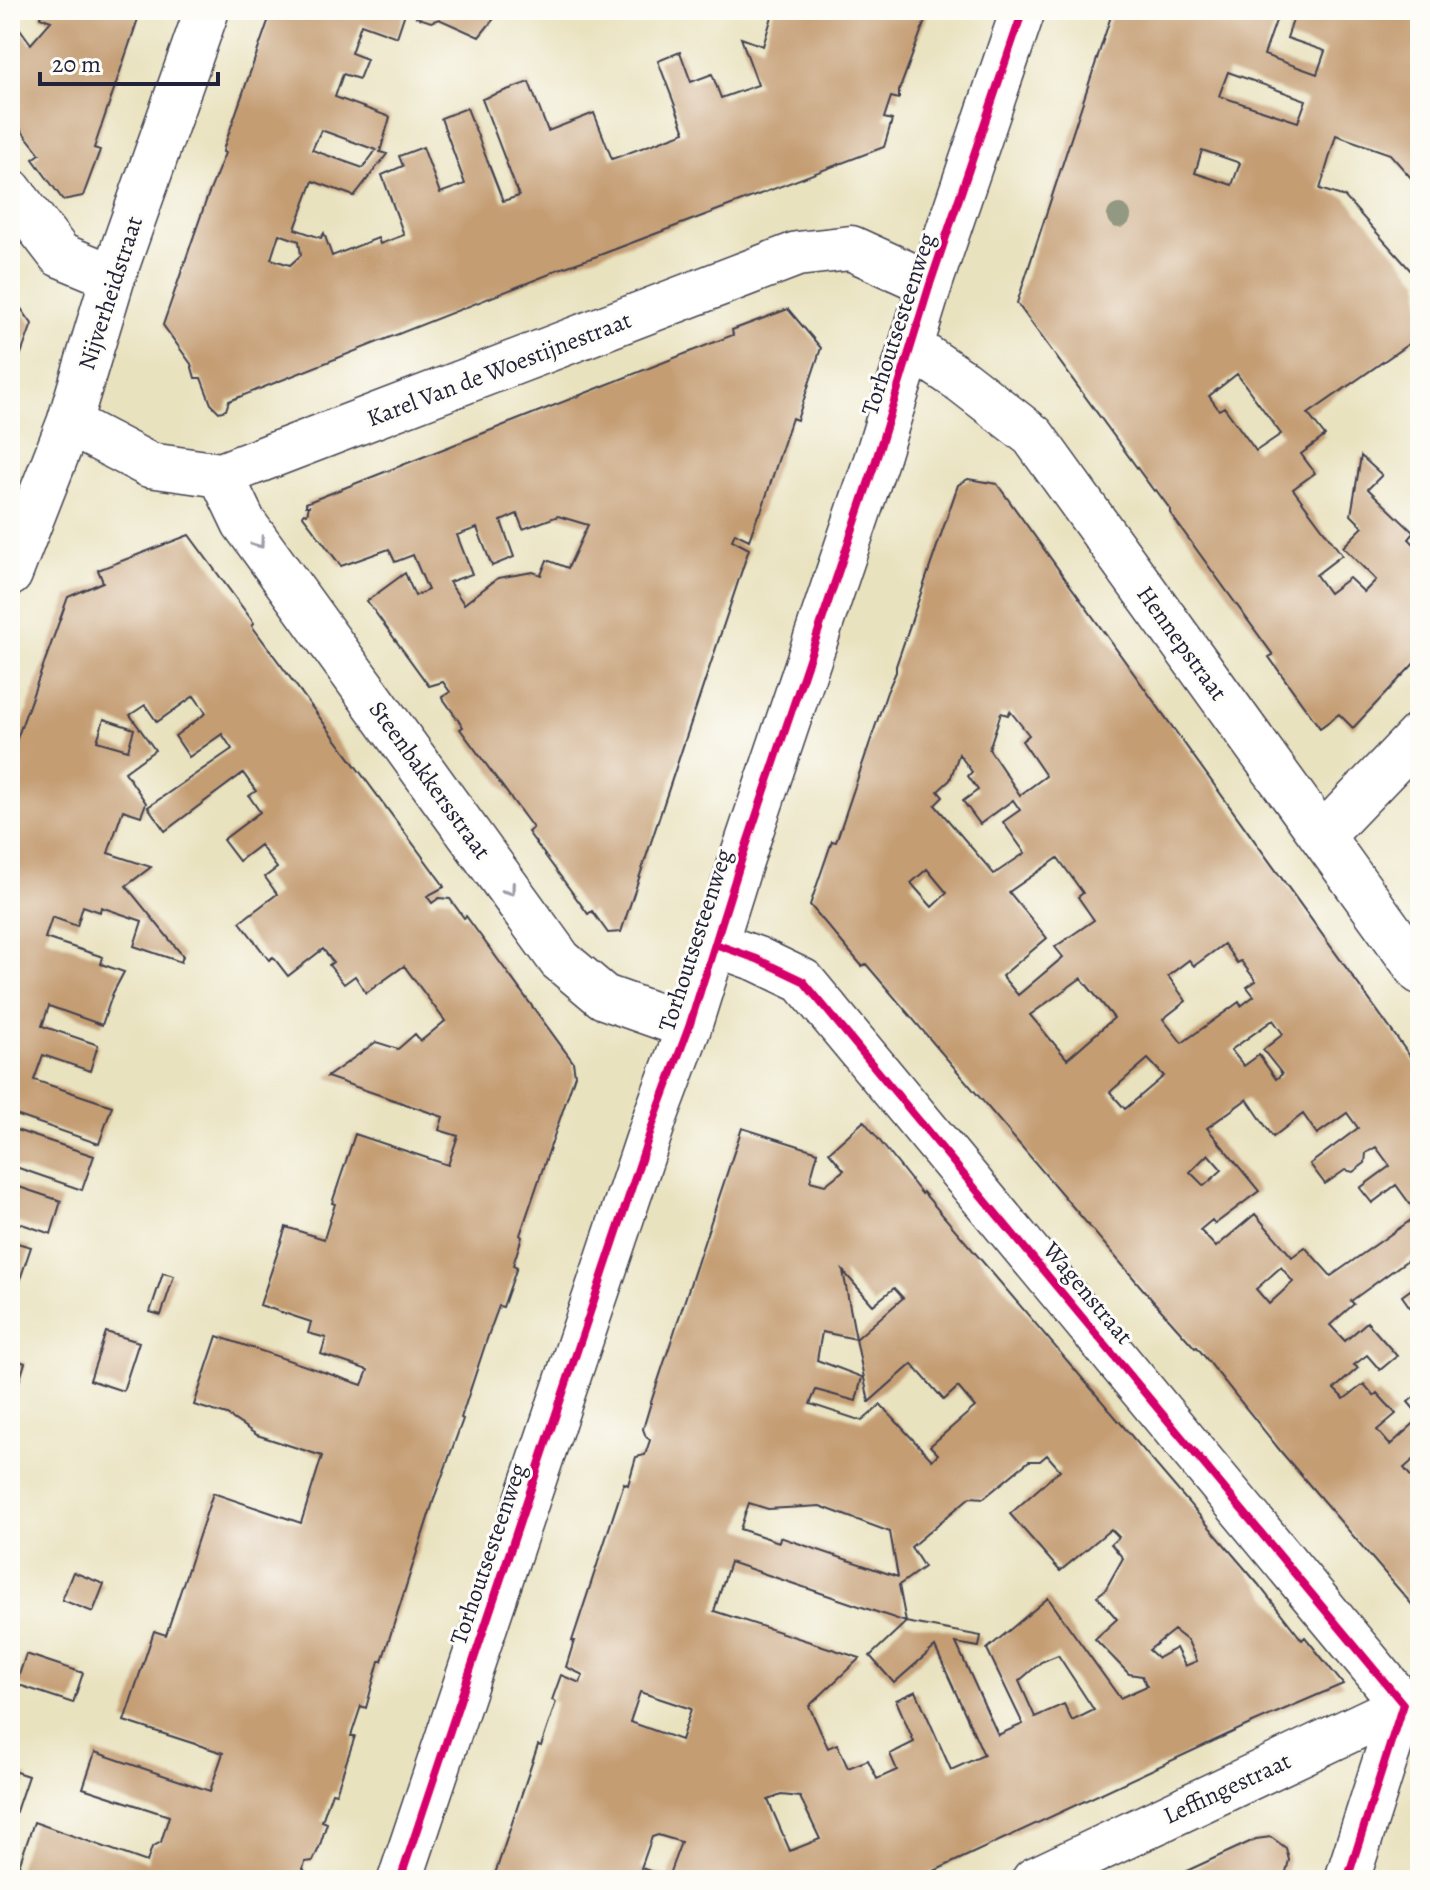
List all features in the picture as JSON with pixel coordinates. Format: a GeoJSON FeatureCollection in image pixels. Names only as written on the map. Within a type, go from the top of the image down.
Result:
{"type":"FeatureCollection","features":[{"type":"Feature","properties":{"kind":"street","name":"Nijverheidstraat"},"geometry":{"type":"LineString","coordinates":[[10,574],[69,423],[113,277],[207,10]]}},
{"type":"Feature","properties":{"kind":"street","name":"Torhoutsesteenweg"},"geometry":{"type":"LineString","coordinates":[[400,1880],[646,1145],[689,1027],[876,460],[930,284],[1023,10]]}},
{"type":"Feature","properties":{"kind":"street"},"geometry":{"type":"LineString","coordinates":[[10,190],[60,255],[113,277]]}},
{"type":"Feature","properties":{"kind":"street","name":"Karel Van de Woestijnestraat"},"geometry":{"type":"LineString","coordinates":[[69,423],[149,465],[221,475],[797,254],[851,248],[930,284]]}},
{"type":"Feature","properties":{"kind":"street","name":"Hennepstraat"},"geometry":{"type":"LineString","coordinates":[[911,347],[962,381],[1033,436],[1420,972]]}},
{"type":"Feature","properties":{"kind":"street","name":"Steenbakkersstraat"},"geometry":{"type":"LineString","coordinates":[[221,475],[244,523],[560,960],[604,997],[689,1027]]}},
{"type":"Feature","properties":{"kind":"street"},"geometry":{"type":"LineString","coordinates":[[1322,836],[1420,734]]}},
{"type":"Feature","properties":{"kind":"street","name":"Wagenstraat"},"geometry":{"type":"LineString","coordinates":[[715,944],[757,959],[803,981],[1412,1701]]}},
{"type":"Feature","properties":{"kind":"street"},"geometry":{"type":"LineString","coordinates":[[1347,1880],[1412,1701]]}},
{"type":"Feature","properties":{"kind":"street","name":"Leffingestraat"},"geometry":{"type":"LineString","coordinates":[[1034,1880],[1412,1701]]}},
{"type":"Feature","properties":{"kind":"building"},"geometry":{"type":"Polygon","coordinates":[[[42,10],[141,10],[94,148],[100,150],[83,196],[63,200],[33,159],[40,154],[10,116],[10,15],[31,44],[51,21],[40,17],[42,10]]]}},
{"type":"Feature","properties":{"kind":"building"},"geometry":{"type":"Polygon","coordinates":[[[272,10],[406,10],[397,37],[361,24],[351,53],[367,59],[359,79],[343,74],[335,97],[390,117],[380,152],[387,154],[354,196],[313,181],[295,229],[321,238],[324,233],[332,256],[378,238],[380,244],[404,235],[382,175],[403,166],[399,156],[423,147],[440,193],[465,184],[441,118],[467,108],[503,201],[519,196],[482,99],[529,82],[548,131],[594,113],[612,159],[685,132],[658,61],[680,52],[691,82],[712,74],[721,98],[758,85],[741,38],[763,46],[774,10],[929,10],[899,91],[899,99],[891,97],[884,118],[892,120],[884,147],[553,271],[229,401],[226,410],[219,412],[211,404],[201,378],[195,378],[191,364],[163,325],[225,153],[224,147],[272,10]],[[321,130],[312,150],[363,168],[376,150],[321,130]],[[279,234],[271,259],[290,265],[301,255],[299,241],[279,234]]]}},
{"type":"Feature","properties":{"kind":"building"},"geometry":{"type":"Polygon","coordinates":[[[412,10],[501,10],[479,37],[439,19],[431,22],[416,17],[412,10]]]}},
{"type":"Feature","properties":{"kind":"building"},"geometry":{"type":"Polygon","coordinates":[[[1113,10],[1420,10],[1420,188],[1390,154],[1336,135],[1320,189],[1345,197],[1420,281],[1420,336],[1308,414],[1325,436],[1301,454],[1315,473],[1293,489],[1342,555],[1316,575],[1329,593],[1349,578],[1364,592],[1376,580],[1343,547],[1363,527],[1351,515],[1361,456],[1382,475],[1368,489],[1414,533],[1409,539],[1415,545],[1420,540],[1420,657],[1353,728],[1339,714],[1320,728],[1269,657],[1273,655],[1170,509],[1017,303],[1113,10]],[[1278,15],[1264,55],[1317,74],[1325,51],[1287,38],[1293,20],[1278,15]],[[1228,72],[1219,96],[1298,122],[1306,100],[1228,72]],[[1202,150],[1195,173],[1232,185],[1240,163],[1202,150]],[[1237,374],[1209,396],[1219,410],[1224,407],[1256,451],[1281,434],[1237,374]]]}},
{"type":"Feature","properties":{"kind":"building"},"geometry":{"type":"Polygon","coordinates":[[[10,293],[32,324],[10,384],[10,293]]]}},
{"type":"Feature","properties":{"kind":"building"},"geometry":{"type":"Polygon","coordinates":[[[788,309],[821,348],[797,420],[792,418],[749,540],[735,533],[732,540],[749,549],[621,932],[608,933],[592,911],[588,914],[528,832],[533,828],[460,729],[463,727],[442,697],[450,692],[443,682],[429,686],[367,601],[405,573],[415,596],[428,590],[413,555],[395,562],[389,549],[341,566],[303,516],[307,514],[309,506],[306,503],[733,335],[732,330],[788,309]],[[517,514],[501,521],[514,557],[492,566],[477,528],[457,535],[472,574],[449,582],[464,604],[498,578],[533,572],[541,575],[547,560],[568,568],[588,525],[558,516],[523,529],[517,514]]]}},
{"type":"Feature","properties":{"kind":"building"},"geometry":{"type":"Polygon","coordinates":[[[968,479],[997,484],[1420,1070],[1420,1251],[1351,1301],[1354,1304],[1330,1325],[1345,1341],[1367,1322],[1397,1356],[1380,1370],[1367,1355],[1354,1365],[1358,1368],[1334,1389],[1344,1399],[1364,1384],[1374,1396],[1377,1393],[1396,1414],[1377,1430],[1390,1445],[1420,1418],[1420,1454],[1404,1468],[1417,1484],[1420,1482],[1420,1614],[1282,1453],[1197,1347],[1153,1301],[866,964],[862,966],[810,905],[832,841],[836,842],[896,672],[958,485],[968,479]],[[1010,711],[1008,715],[1001,713],[989,749],[1020,795],[1046,776],[1022,741],[1029,735],[1010,711]],[[959,754],[950,780],[938,791],[943,797],[935,805],[994,874],[1025,853],[1003,822],[1020,810],[1013,800],[980,824],[963,801],[978,790],[968,776],[972,772],[959,754]],[[1058,858],[1009,892],[1047,938],[1002,976],[1018,995],[1063,957],[1055,947],[1094,920],[1078,897],[1083,893],[1058,858]],[[927,869],[911,883],[932,907],[947,893],[927,869]],[[1224,944],[1194,966],[1189,960],[1168,976],[1186,1001],[1163,1019],[1182,1043],[1239,1002],[1241,1006],[1254,996],[1247,987],[1256,981],[1241,961],[1237,963],[1224,944]],[[1081,978],[1030,1015],[1067,1059],[1114,1018],[1081,978]],[[1273,1020],[1231,1050],[1244,1066],[1259,1055],[1276,1079],[1282,1074],[1263,1050],[1283,1034],[1273,1020]],[[1148,1059],[1110,1092],[1125,1109],[1164,1076],[1148,1059]],[[1247,1099],[1207,1128],[1259,1191],[1215,1224],[1212,1220],[1200,1230],[1216,1247],[1255,1214],[1292,1257],[1305,1247],[1331,1276],[1418,1215],[1396,1185],[1372,1203],[1360,1188],[1390,1166],[1376,1147],[1366,1153],[1365,1163],[1353,1172],[1345,1170],[1325,1184],[1310,1164],[1358,1128],[1347,1113],[1317,1134],[1303,1114],[1273,1137],[1247,1099]],[[1208,1154],[1190,1172],[1204,1186],[1222,1170],[1208,1154]],[[1281,1267],[1256,1289],[1269,1304],[1293,1282],[1281,1267]]]}},
{"type":"Feature","properties":{"kind":"building"},"geometry":{"type":"Polygon","coordinates":[[[189,535],[254,623],[252,626],[442,883],[444,887],[427,896],[432,903],[439,898],[450,899],[464,918],[466,916],[573,1062],[575,1075],[520,1235],[522,1237],[513,1265],[517,1267],[503,1307],[499,1306],[489,1333],[366,1708],[361,1706],[351,1736],[355,1736],[336,1793],[332,1792],[322,1821],[327,1823],[319,1848],[313,1861],[305,1862],[306,1880],[14,1880],[34,1822],[147,1862],[152,1847],[161,1842],[169,1816],[83,1788],[95,1752],[210,1791],[223,1753],[124,1721],[154,1631],[166,1635],[213,1493],[301,1523],[322,1456],[257,1435],[227,1415],[194,1405],[217,1336],[362,1385],[368,1370],[321,1354],[326,1338],[308,1333],[311,1322],[260,1305],[286,1227],[324,1239],[335,1204],[332,1203],[355,1134],[448,1165],[458,1136],[439,1130],[443,1117],[327,1077],[376,1042],[398,1049],[415,1034],[421,1041],[445,1021],[404,966],[366,993],[355,976],[344,984],[329,965],[333,962],[323,949],[288,976],[273,957],[269,960],[240,922],[277,894],[265,877],[277,868],[260,845],[239,861],[223,840],[260,812],[249,796],[256,791],[243,773],[165,831],[148,807],[232,749],[222,734],[189,757],[175,736],[206,713],[194,696],[157,722],[145,705],[130,715],[155,750],[125,772],[146,803],[141,816],[123,810],[108,853],[151,867],[126,886],[183,956],[181,962],[134,946],[142,921],[101,907],[100,912],[83,906],[77,926],[52,917],[45,938],[103,957],[101,964],[124,972],[102,1025],[49,1006],[42,1026],[98,1045],[90,1071],[43,1055],[34,1080],[112,1106],[99,1144],[13,1114],[10,1120],[10,758],[68,597],[103,582],[98,570],[189,535]],[[104,719],[97,741],[128,750],[134,729],[104,719]]]}},
{"type":"Feature","properties":{"kind":"building"},"geometry":{"type":"Polygon","coordinates":[[[864,1121],[922,1194],[1258,1584],[1302,1640],[1305,1637],[1343,1684],[915,1880],[493,1880],[538,1745],[541,1746],[556,1702],[552,1700],[561,1675],[580,1683],[583,1675],[566,1667],[572,1641],[624,1483],[628,1485],[636,1457],[645,1455],[650,1440],[643,1429],[742,1128],[818,1152],[810,1181],[825,1185],[844,1170],[829,1152],[864,1121]],[[843,1271],[856,1339],[903,1298],[894,1288],[873,1305],[843,1271]],[[822,1332],[817,1360],[862,1377],[856,1401],[816,1390],[810,1404],[862,1421],[881,1405],[932,1460],[938,1454],[930,1446],[975,1407],[958,1387],[944,1400],[912,1364],[869,1402],[856,1339],[822,1332]],[[1047,1455],[1040,1461],[1029,1461],[984,1498],[970,1497],[911,1547],[924,1567],[899,1585],[906,1622],[981,1636],[979,1647],[956,1643],[998,1735],[1023,1724],[987,1649],[1048,1598],[1120,1698],[1147,1686],[1142,1676],[1129,1674],[1095,1639],[1117,1619],[1097,1596],[1105,1590],[1123,1558],[1111,1544],[1119,1537],[1111,1529],[1060,1571],[1010,1514],[1060,1470],[1047,1455]],[[749,1503],[740,1529],[779,1542],[780,1537],[898,1577],[890,1532],[820,1506],[768,1509],[749,1503]],[[730,1562],[714,1611],[860,1658],[809,1706],[828,1748],[837,1744],[848,1768],[868,1760],[877,1779],[897,1770],[890,1754],[914,1742],[896,1700],[916,1691],[951,1770],[984,1755],[935,1647],[894,1683],[870,1656],[906,1622],[730,1562]],[[1174,1630],[1149,1650],[1158,1658],[1176,1648],[1185,1666],[1197,1661],[1188,1641],[1174,1630]],[[1058,1655],[1041,1662],[1019,1681],[1035,1717],[1064,1704],[1072,1721],[1094,1710],[1058,1655]],[[640,1692],[630,1722],[681,1740],[691,1709],[640,1692]],[[781,1795],[768,1800],[790,1851],[820,1839],[800,1797],[781,1795]],[[658,1835],[652,1837],[641,1868],[668,1877],[681,1842],[658,1835]]]}},
{"type":"Feature","properties":{"kind":"building"},"geometry":{"type":"Polygon","coordinates":[[[10,1128],[94,1156],[82,1190],[10,1165],[10,1128]]]}},
{"type":"Feature","properties":{"kind":"building"},"geometry":{"type":"Polygon","coordinates":[[[10,1184],[61,1201],[51,1234],[10,1220],[10,1184]]]}},
{"type":"Feature","properties":{"kind":"building"},"geometry":{"type":"Polygon","coordinates":[[[10,1241],[31,1247],[13,1300],[10,1299],[10,1241]]]}},
{"type":"Feature","properties":{"kind":"building"},"geometry":{"type":"Polygon","coordinates":[[[163,1273],[174,1276],[161,1315],[150,1312],[163,1273]]]}},
{"type":"Feature","properties":{"kind":"building"},"geometry":{"type":"Polygon","coordinates":[[[1420,1283],[1420,1308],[1414,1313],[1402,1296],[1420,1283]]]}},
{"type":"Feature","properties":{"kind":"building"},"geometry":{"type":"Polygon","coordinates":[[[106,1332],[139,1342],[123,1391],[90,1380],[106,1332]]]}},
{"type":"Feature","properties":{"kind":"building"},"geometry":{"type":"Polygon","coordinates":[[[10,1358],[25,1363],[17,1388],[10,1386],[10,1358]]]}},
{"type":"Feature","properties":{"kind":"building"},"geometry":{"type":"Polygon","coordinates":[[[1420,1392],[1420,1416],[1408,1402],[1420,1392]]]}},
{"type":"Feature","properties":{"kind":"building"},"geometry":{"type":"Polygon","coordinates":[[[73,1572],[104,1584],[93,1612],[62,1600],[73,1572]]]}},
{"type":"Feature","properties":{"kind":"building"},"geometry":{"type":"Polygon","coordinates":[[[26,1654],[83,1673],[73,1703],[16,1684],[26,1654]]]}},
{"type":"Feature","properties":{"kind":"building"},"geometry":{"type":"Polygon","coordinates":[[[10,1770],[28,1776],[11,1826],[10,1826],[10,1770]]]}},
{"type":"Feature","properties":{"kind":"building"},"geometry":{"type":"Polygon","coordinates":[[[1271,1837],[1286,1848],[1289,1860],[1284,1880],[1167,1880],[1256,1839],[1271,1837]]]}},
{"type":"Feature","properties":{"kind":"cycle path"},"geometry":{"type":"LineString","coordinates":[[400,1880],[656,1115],[689,1027],[741,861],[876,460],[930,284],[1023,10]]}},
{"type":"Feature","properties":{"kind":"cycle path"},"geometry":{"type":"LineString","coordinates":[[715,944],[757,959],[803,981],[1403,1704],[1347,1880]]}}]}
